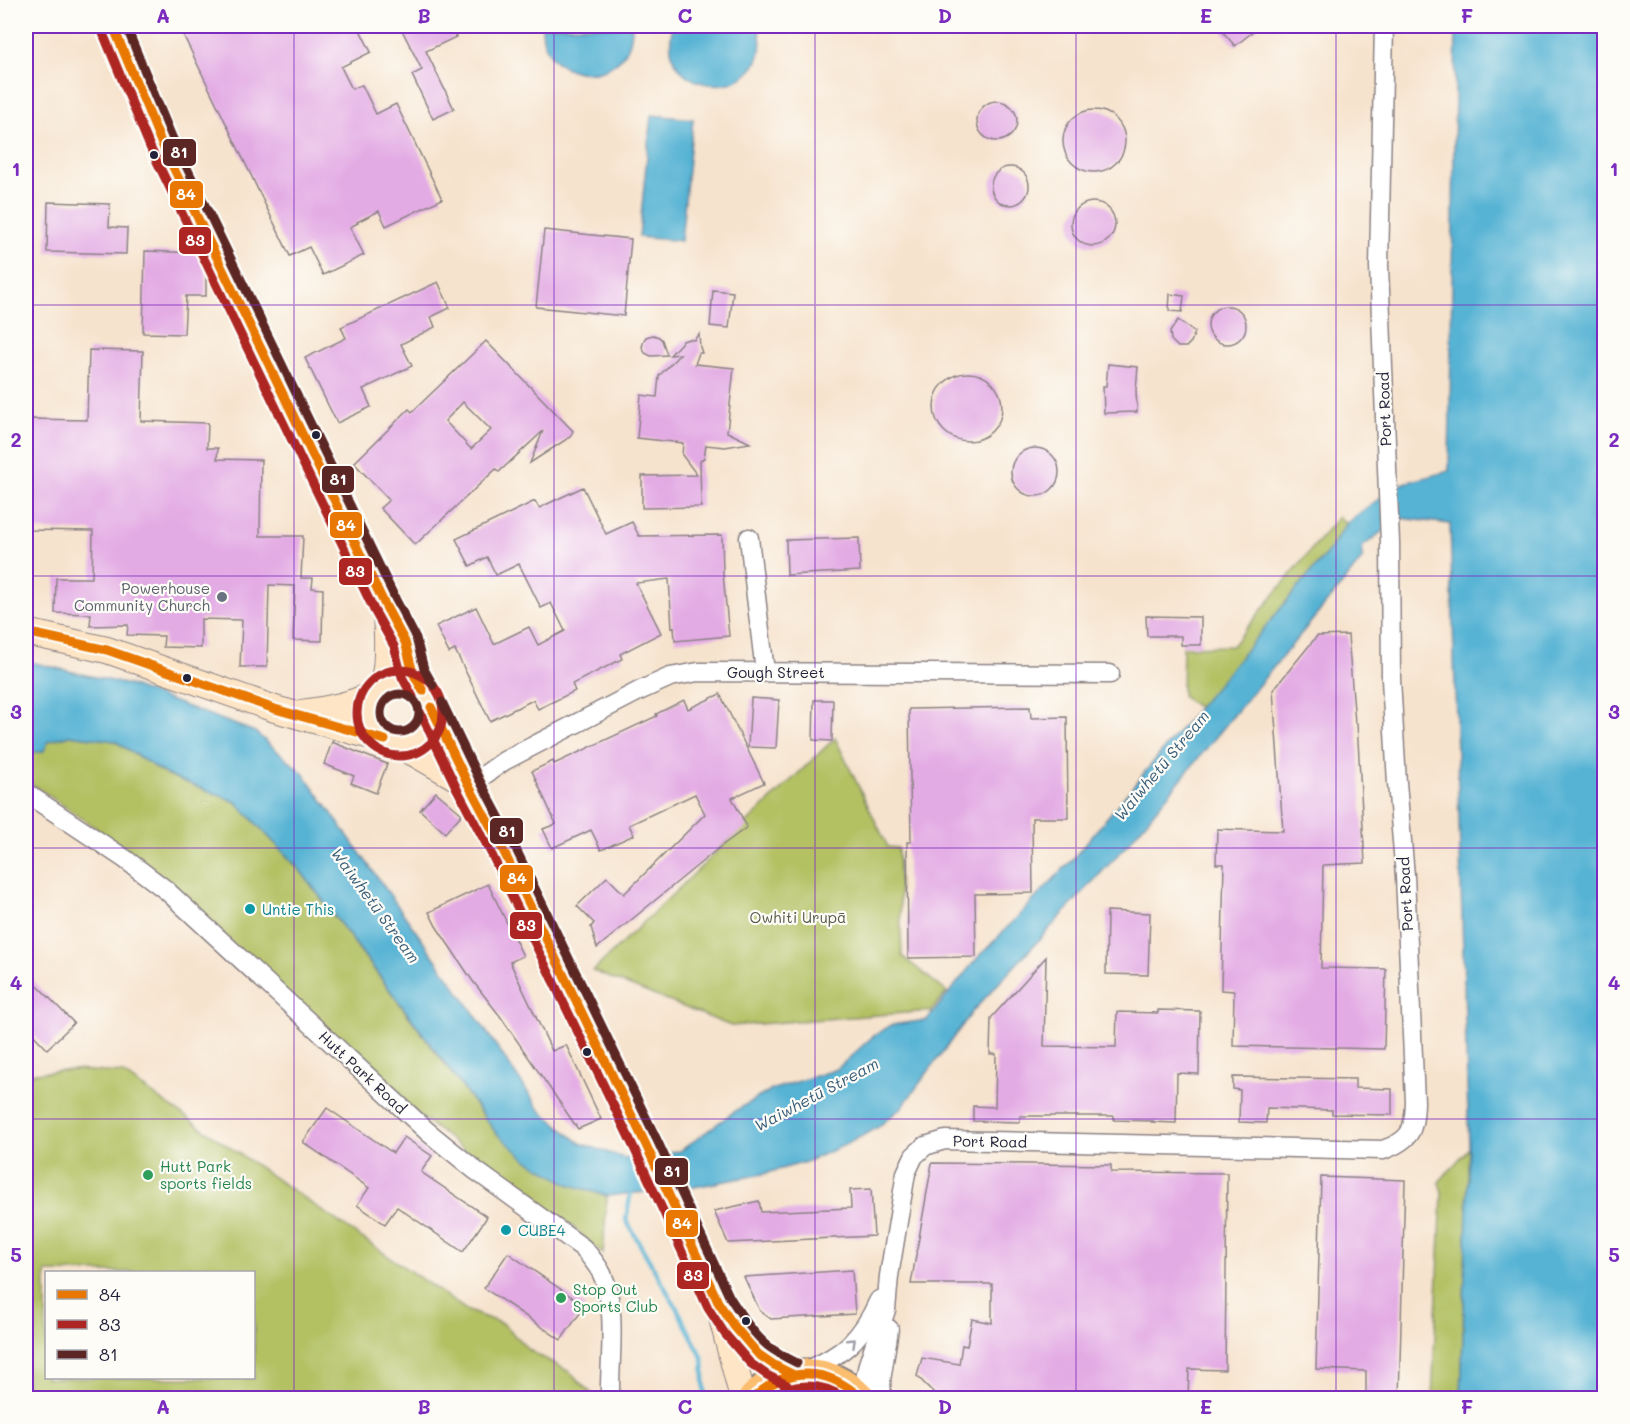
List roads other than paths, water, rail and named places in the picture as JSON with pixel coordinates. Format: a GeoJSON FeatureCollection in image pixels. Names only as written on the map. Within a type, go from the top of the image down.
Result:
{"type":"FeatureCollection","features":[{"type":"Feature","properties":{"kind":"main road"},"geometry":{"type":"LineString","coordinates":[[113,26],[161,142],[405,642],[413,673],[501,845],[646,1145],[718,1302],[734,1326],[758,1354],[774,1365],[797,1373],[826,1375],[847,1386],[862,1398]]}},
{"type":"Feature","properties":{"kind":"main road"},"geometry":{"type":"LineString","coordinates":[[290,714],[337,707],[376,692],[387,685],[402,682],[416,686],[427,699],[430,724],[425,732],[410,742],[389,742],[377,734],[371,726],[370,706],[376,692],[382,682],[387,657],[385,605]]}},
{"type":"Feature","properties":{"kind":"main road"},"geometry":{"type":"LineString","coordinates":[[26,632],[107,650],[290,714],[389,742],[416,754],[469,785]]}},
{"type":"Feature","properties":{"kind":"main road"},"geometry":{"type":"LineString","coordinates":[[718,1302],[743,1398]]}},
{"type":"Feature","properties":{"kind":"main road"},"geometry":{"type":"LineString","coordinates":[[753,1398],[773,1381],[797,1373]]}},
{"type":"Feature","properties":{"kind":"street","name":"Port Road"},"geometry":{"type":"LineString","coordinates":[[862,1398],[868,1364],[886,1310],[889,1276],[906,1173],[914,1155],[925,1146],[945,1140],[1383,1150],[1398,1145],[1408,1136],[1414,1124],[1405,876],[1391,679],[1390,543],[1379,266],[1384,26]]}},
{"type":"Feature","properties":{"kind":"street"},"geometry":{"type":"LineString","coordinates":[[749,538],[765,672]]}},
{"type":"Feature","properties":{"kind":"street","name":"Gough Street"},"geometry":{"type":"LineString","coordinates":[[469,785],[504,761],[639,691],[670,677],[698,672],[1110,674]]}},
{"type":"Feature","properties":{"kind":"street","name":"Hutt Park Road"},"geometry":{"type":"LineString","coordinates":[[26,793],[125,859],[166,890],[428,1132],[475,1170],[583,1248],[602,1274],[608,1294],[611,1329],[610,1398]]}},
{"type":"Feature","properties":{"kind":"street","name":"Port Road"},"geometry":{"type":"LineString","coordinates":[[797,1373],[830,1359],[853,1343],[870,1321],[889,1276]]}},
{"type":"Feature","properties":{"kind":"street","name":"Port Road"},"geometry":{"type":"LineString","coordinates":[[882,1398],[882,1374],[891,1299],[889,1276]]}},
{"type":"Feature","properties":{"kind":"water"},"geometry":{"type":"Polygon","coordinates":[[[542,26],[632,26],[628,46],[618,61],[604,70],[587,72],[570,70],[556,61],[546,46],[542,26]]]}},
{"type":"Feature","properties":{"kind":"water"},"geometry":{"type":"Polygon","coordinates":[[[673,26],[758,26],[760,52],[751,70],[735,81],[716,84],[696,81],[681,70],[672,52],[673,26]]]}},
{"type":"Feature","properties":{"kind":"water","name":"Waiwhetū Stream"},"geometry":{"type":"Polygon","coordinates":[[[1456,26],[1604,26],[1604,1398],[1461,1398],[1469,1148],[1450,524],[1400,518],[1362,547],[1362,559],[1343,583],[1125,847],[973,1011],[902,1107],[877,1128],[806,1162],[763,1174],[694,1187],[607,1196],[568,1184],[527,1160],[496,1133],[300,870],[236,802],[165,774],[115,741],[70,735],[49,741],[43,752],[31,752],[26,741],[26,661],[129,685],[255,732],[303,773],[467,1003],[540,1110],[580,1143],[624,1158],[680,1151],[735,1111],[771,1090],[837,1069],[872,1037],[891,1025],[927,1020],[974,962],[1071,861],[1330,549],[1347,523],[1401,484],[1449,471],[1456,26]]]}},
{"type":"Feature","properties":{"kind":"water"},"geometry":{"type":"Polygon","coordinates":[[[651,115],[693,119],[681,241],[639,237],[651,115]]]}},
{"type":"Feature","properties":{"kind":"waterway"},"geometry":{"type":"LineString","coordinates":[[631,1191],[626,1220],[703,1359],[705,1398]]}},
{"type":"Feature","properties":{"kind":"place","name":"Powerhouse Community Church"},"geometry":{"type":"Point","coordinates":[222,597]}},
{"type":"Feature","properties":{"kind":"place","name":"Untie This"},"geometry":{"type":"Point","coordinates":[250,909]}},
{"type":"Feature","properties":{"kind":"place","name":"Hutt Park sports fields"},"geometry":{"type":"Point","coordinates":[148,1175]}},
{"type":"Feature","properties":{"kind":"place","name":"CUBE4"},"geometry":{"type":"Point","coordinates":[506,1230]}},
{"type":"Feature","properties":{"kind":"place","name":"Stop Out Sports Club"},"geometry":{"type":"Point","coordinates":[561,1298]}},
{"type":"Feature","properties":{"kind":"park label","name":"Owhiti Urupā"},"geometry":{"type":"Point","coordinates":[798,917]}}]}
